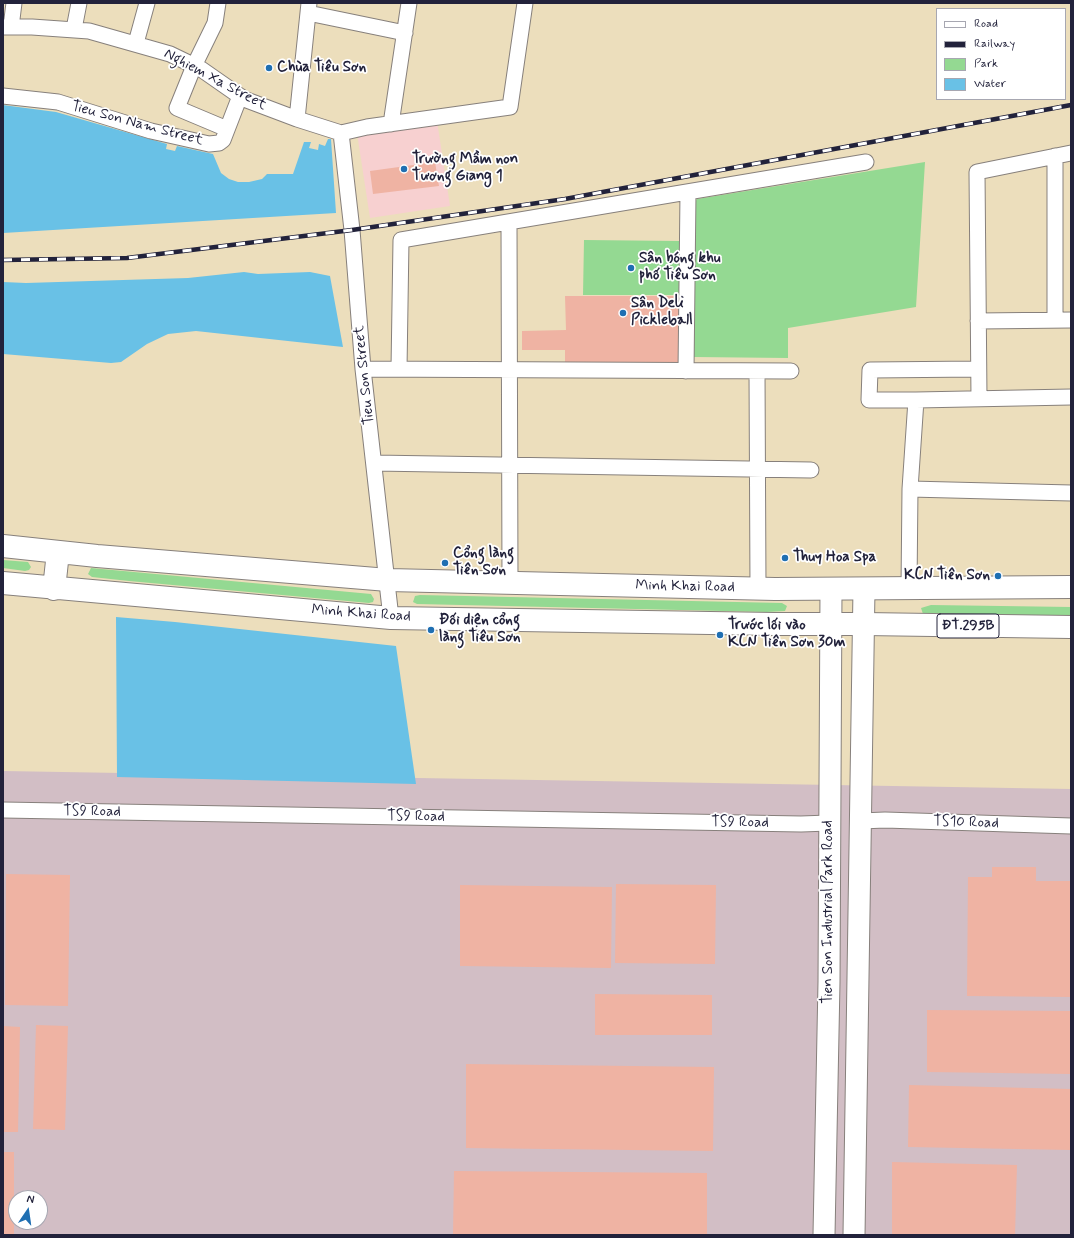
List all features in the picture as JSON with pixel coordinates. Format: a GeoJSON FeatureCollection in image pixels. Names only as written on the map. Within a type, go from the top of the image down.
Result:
{"type":"FeatureCollection","features":[{"type":"Feature","properties":{"kind":"main road","name":"Minh Khai Road"},"geometry":{"type":"LineString","coordinates":[[3,546],[388,580],[758,589],[1071,587]]}},
{"type":"Feature","properties":{"kind":"main road"},"geometry":{"type":"LineString","coordinates":[[54,589],[58,552]]}},
{"type":"Feature","properties":{"kind":"main road","name":"Minh Khai Road"},"geometry":{"type":"LineString","coordinates":[[3,583],[54,589],[391,618],[830,625],[864,624]]}},
{"type":"Feature","properties":{"kind":"main road","name":"Tien Son Industrial Park Road"},"geometry":{"type":"LineString","coordinates":[[824,1235],[829,982],[831,589]]}},
{"type":"Feature","properties":{"kind":"main road","name":"Tien Son Industrial Park Road"},"geometry":{"type":"LineString","coordinates":[[854,1235],[864,589]]}},
{"type":"Feature","properties":{"kind":"main road","name":"ĐT.295B"},"geometry":{"type":"LineString","coordinates":[[864,624],[1071,627]]}},
{"type":"Feature","properties":{"kind":"main road"},"geometry":{"type":"LineString","coordinates":[[829,823],[861,821]]}},
{"type":"Feature","properties":{"kind":"street"},"geometry":{"type":"LineString","coordinates":[[7,27],[14,3]]}},
{"type":"Feature","properties":{"kind":"street"},"geometry":{"type":"LineString","coordinates":[[74,30],[79,3]]}},
{"type":"Feature","properties":{"kind":"street"},"geometry":{"type":"LineString","coordinates":[[136,43],[147,3]]}},
{"type":"Feature","properties":{"kind":"street"},"geometry":{"type":"LineString","coordinates":[[218,3],[215,24],[194,66],[177,108],[227,129]]}},
{"type":"Feature","properties":{"kind":"street"},"geometry":{"type":"LineString","coordinates":[[391,124],[409,3]]}},
{"type":"Feature","properties":{"kind":"street","name":"Nghiem Xa Street"},"geometry":{"type":"LineString","coordinates":[[7,27],[89,31],[136,43],[170,54],[194,66],[240,96],[262,107],[341,133],[391,124],[510,107],[525,3]]}},
{"type":"Feature","properties":{"kind":"street"},"geometry":{"type":"LineString","coordinates":[[297,119],[308,8],[405,33]]}},
{"type":"Feature","properties":{"kind":"street","name":"Tieu Son Nam Street"},"geometry":{"type":"LineString","coordinates":[[3,96],[58,102],[151,131],[205,144],[221,142],[240,96]]}},
{"type":"Feature","properties":{"kind":"street","name":"Tieu Son Street"},"geometry":{"type":"LineString","coordinates":[[341,133],[352,230],[363,369],[388,580],[391,618]]}},
{"type":"Feature","properties":{"kind":"street"},"geometry":{"type":"LineString","coordinates":[[979,398],[977,172],[1071,153]]}},
{"type":"Feature","properties":{"kind":"street"},"geometry":{"type":"LineString","coordinates":[[1055,156],[1055,320]]}},
{"type":"Feature","properties":{"kind":"street"},"geometry":{"type":"LineString","coordinates":[[398,369],[401,240],[509,224],[866,162]]}},
{"type":"Feature","properties":{"kind":"street"},"geometry":{"type":"LineString","coordinates":[[686,371],[688,193]]}},
{"type":"Feature","properties":{"kind":"street"},"geometry":{"type":"LineString","coordinates":[[509,224],[510,584]]}},
{"type":"Feature","properties":{"kind":"street"},"geometry":{"type":"LineString","coordinates":[[978,321],[1071,320]]}},
{"type":"Feature","properties":{"kind":"street"},"geometry":{"type":"LineString","coordinates":[[363,369],[791,371]]}},
{"type":"Feature","properties":{"kind":"street"},"geometry":{"type":"LineString","coordinates":[[978,369],[870,370],[869,400],[1071,397]]}},
{"type":"Feature","properties":{"kind":"street"},"geometry":{"type":"LineString","coordinates":[[757,371],[758,589]]}},
{"type":"Feature","properties":{"kind":"street"},"geometry":{"type":"LineString","coordinates":[[909,588],[910,489],[916,400]]}},
{"type":"Feature","properties":{"kind":"street"},"geometry":{"type":"LineString","coordinates":[[374,463],[811,470]]}},
{"type":"Feature","properties":{"kind":"street"},"geometry":{"type":"LineString","coordinates":[[910,489],[1071,493]]}},
{"type":"Feature","properties":{"kind":"street","name":"TS9 Road"},"geometry":{"type":"LineString","coordinates":[[3,810],[793,824],[829,823]]}},
{"type":"Feature","properties":{"kind":"street","name":"TS10 Road"},"geometry":{"type":"LineString","coordinates":[[861,821],[885,820],[1071,826]]}},
{"type":"Feature","properties":{"kind":"shaded area","name":"Trường Mầm non Tương Giang 1"},"geometry":{"type":"Polygon","coordinates":[[[437,121],[450,206],[370,218],[357,133],[437,121]]]}},
{"type":"Feature","properties":{"kind":"shaded area"},"geometry":{"type":"Polygon","coordinates":[[[3,771],[1071,789],[1071,1235],[3,1235],[3,771]]]}},
{"type":"Feature","properties":{"kind":"green space"},"geometry":{"type":"Polygon","coordinates":[[[925,162],[916,307],[788,328],[788,358],[694,357],[694,204],[697,199],[925,162]]]}},
{"type":"Feature","properties":{"kind":"green space","name":"Sân bóng khu phố Tiêu Sơn"},"geometry":{"type":"Polygon","coordinates":[[[584,240],[680,241],[679,295],[583,295],[584,240]]]}},
{"type":"Feature","properties":{"kind":"green space"},"geometry":{"type":"Polygon","coordinates":[[[3,560],[28,562],[31,567],[29,570],[25,571],[3,568],[3,560]]]}},
{"type":"Feature","properties":{"kind":"green space"},"geometry":{"type":"Polygon","coordinates":[[[91,568],[371,594],[374,599],[373,602],[369,603],[92,577],[88,574],[91,568]]]}},
{"type":"Feature","properties":{"kind":"green space"},"geometry":{"type":"Polygon","coordinates":[[[415,596],[782,603],[787,606],[785,611],[767,612],[417,604],[413,602],[415,596]]]}},
{"type":"Feature","properties":{"kind":"green space"},"geometry":{"type":"Polygon","coordinates":[[[931,605],[1071,607],[1071,616],[923,614],[921,608],[931,605]]]}},
{"type":"Feature","properties":{"kind":"water"},"geometry":{"type":"Polygon","coordinates":[[[3,105],[56,112],[167,144],[166,149],[175,151],[177,146],[213,154],[221,173],[229,179],[238,182],[249,182],[262,179],[267,174],[293,174],[304,142],[311,142],[309,148],[318,150],[319,144],[325,146],[328,139],[331,139],[336,213],[3,233],[3,105]]]}},
{"type":"Feature","properties":{"kind":"water"},"geometry":{"type":"Polygon","coordinates":[[[244,272],[258,274],[310,272],[330,276],[343,347],[196,331],[168,334],[147,344],[121,362],[111,363],[3,354],[3,282],[26,283],[188,278],[244,272]]]}},
{"type":"Feature","properties":{"kind":"water"},"geometry":{"type":"Polygon","coordinates":[[[116,617],[396,646],[416,784],[117,777],[116,617]]]}},
{"type":"Feature","properties":{"kind":"building"},"geometry":{"type":"Polygon","coordinates":[[[435,162],[439,186],[373,194],[370,171],[435,162]]]}},
{"type":"Feature","properties":{"kind":"building","name":"Sân Deli Pickleball"},"geometry":{"type":"Polygon","coordinates":[[[565,296],[680,296],[680,365],[565,364],[565,350],[522,350],[522,331],[566,330],[565,296]]]}},
{"type":"Feature","properties":{"kind":"building"},"geometry":{"type":"Polygon","coordinates":[[[992,867],[1036,867],[1036,881],[1071,881],[1071,997],[967,996],[968,877],[992,877],[992,867]]]}},
{"type":"Feature","properties":{"kind":"building"},"geometry":{"type":"Polygon","coordinates":[[[6,874],[70,875],[68,1006],[5,1005],[6,874]]]}},
{"type":"Feature","properties":{"kind":"building"},"geometry":{"type":"Polygon","coordinates":[[[616,884],[716,885],[715,964],[615,963],[616,884]]]}},
{"type":"Feature","properties":{"kind":"building"},"geometry":{"type":"Polygon","coordinates":[[[460,885],[612,887],[611,968],[460,966],[460,885]]]}},
{"type":"Feature","properties":{"kind":"building"},"geometry":{"type":"Polygon","coordinates":[[[595,994],[712,995],[712,1035],[595,1035],[595,994]]]}},
{"type":"Feature","properties":{"kind":"building"},"geometry":{"type":"Polygon","coordinates":[[[927,1010],[1071,1011],[1071,1074],[927,1072],[927,1010]]]}},
{"type":"Feature","properties":{"kind":"building"},"geometry":{"type":"Polygon","coordinates":[[[36,1025],[68,1026],[65,1130],[33,1129],[36,1025]]]}},
{"type":"Feature","properties":{"kind":"building"},"geometry":{"type":"Polygon","coordinates":[[[3,1026],[20,1027],[18,1132],[3,1132],[3,1026]]]}},
{"type":"Feature","properties":{"kind":"building"},"geometry":{"type":"Polygon","coordinates":[[[466,1064],[714,1067],[713,1151],[466,1148],[466,1064]]]}},
{"type":"Feature","properties":{"kind":"building"},"geometry":{"type":"Polygon","coordinates":[[[909,1085],[1071,1089],[1071,1150],[908,1147],[909,1085]]]}},
{"type":"Feature","properties":{"kind":"building"},"geometry":{"type":"Polygon","coordinates":[[[3,1152],[14,1152],[14,1190],[8,1190],[8,1230],[14,1230],[14,1235],[3,1235],[3,1152]]]}},
{"type":"Feature","properties":{"kind":"building"},"geometry":{"type":"Polygon","coordinates":[[[892,1162],[1017,1165],[1015,1235],[892,1235],[892,1162]]]}},
{"type":"Feature","properties":{"kind":"building"},"geometry":{"type":"Polygon","coordinates":[[[454,1171],[707,1173],[707,1235],[453,1235],[454,1171]]]}},
{"type":"Feature","properties":{"kind":"railway"},"geometry":{"type":"LineString","coordinates":[[3,260],[127,258],[352,230],[565,199],[1071,105]]}},
{"type":"Feature","properties":{"kind":"place","name":"Chùa Tiêu Sơn"},"geometry":{"type":"Point","coordinates":[269,68]}},
{"type":"Feature","properties":{"kind":"place","name":"Trường Mầm non Tương Giang 1"},"geometry":{"type":"Point","coordinates":[404,169]}},
{"type":"Feature","properties":{"kind":"place","name":"Sân bóng khu phố Tiêu Sơn"},"geometry":{"type":"Point","coordinates":[631,268]}},
{"type":"Feature","properties":{"kind":"place","name":"Sân Deli Pickleball"},"geometry":{"type":"Point","coordinates":[623,313]}},
{"type":"Feature","properties":{"kind":"place","name":"Thuy Hoa Spa"},"geometry":{"type":"Point","coordinates":[785,558]}},
{"type":"Feature","properties":{"kind":"place","name":"Cổng làng Tiên Sơn"},"geometry":{"type":"Point","coordinates":[445,563]}},
{"type":"Feature","properties":{"kind":"place","name":"KCN Tiên Sơn"},"geometry":{"type":"Point","coordinates":[998,576]}},
{"type":"Feature","properties":{"kind":"place","name":"Đối diện cổng làng Tiêu Sơn"},"geometry":{"type":"Point","coordinates":[431,630]}},
{"type":"Feature","properties":{"kind":"place","name":"Trước lối vào KCN Tiên Sơn 30m"},"geometry":{"type":"Point","coordinates":[720,635]}}]}
